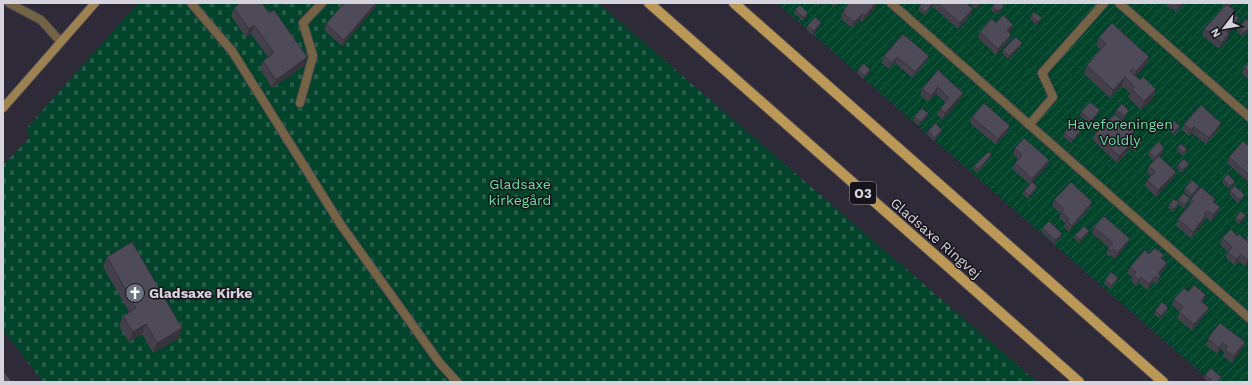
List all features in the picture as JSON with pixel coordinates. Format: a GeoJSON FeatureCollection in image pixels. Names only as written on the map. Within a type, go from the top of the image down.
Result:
{"type":"FeatureCollection","features":[{"type":"Feature","properties":{"kind":"main road","name":"Gladsaxe Ringvej"},"geometry":{"type":"LineString","coordinates":[[649,3],[1079,382]]}},
{"type":"Feature","properties":{"kind":"main road"},"geometry":{"type":"LineString","coordinates":[[734,3],[1164,382]]}},
{"type":"Feature","properties":{"kind":"street"},"geometry":{"type":"LineString","coordinates":[[3,108],[95,3]]}},
{"type":"Feature","properties":{"kind":"lane"},"geometry":{"type":"LineString","coordinates":[[3,6],[8,3],[41,20],[61,42]]}},
{"type":"Feature","properties":{"kind":"lane"},"geometry":{"type":"LineString","coordinates":[[191,3],[232,50],[341,225],[439,362],[457,382]]}},
{"type":"Feature","properties":{"kind":"lane"},"geometry":{"type":"LineString","coordinates":[[300,103],[313,56],[303,24],[322,3]]}},
{"type":"Feature","properties":{"kind":"lane"},"geometry":{"type":"LineString","coordinates":[[890,3],[1249,318]]}},
{"type":"Feature","properties":{"kind":"lane"},"geometry":{"type":"LineString","coordinates":[[1029,125],[1053,97],[1042,73],[1104,3]]}},
{"type":"Feature","properties":{"kind":"lane"},"geometry":{"type":"LineString","coordinates":[[1119,3],[1249,117]]}},
{"type":"Feature","properties":{"kind":"green space","name":"Gladsaxe kirkegård"},"geometry":{"type":"Polygon","coordinates":[[[138,3],[598,3],[1037,382],[43,382],[3,330],[3,165],[30,137],[26,129],[138,3]]]}},
{"type":"Feature","properties":{"kind":"green space","name":"Haveforeningen Voldly"},"geometry":{"type":"Polygon","coordinates":[[[777,3],[1249,3],[1249,382],[1212,382],[777,3]]]}},
{"type":"Feature","properties":{"kind":"building"},"geometry":{"type":"Polygon","coordinates":[[[240,3],[262,3],[269,13],[274,10],[307,57],[276,80],[263,61],[274,53],[254,25],[249,29],[234,8],[240,3]]]}},
{"type":"Feature","properties":{"kind":"building"},"geometry":{"type":"Polygon","coordinates":[[[344,3],[376,3],[344,40],[326,24],[344,3]]]}},
{"type":"Feature","properties":{"kind":"building"},"geometry":{"type":"Polygon","coordinates":[[[849,3],[876,3],[865,16],[862,14],[854,22],[843,13],[845,11],[844,9],[849,3]]]}},
{"type":"Feature","properties":{"kind":"building"},"geometry":{"type":"Polygon","coordinates":[[[922,3],[932,4],[926,12],[919,7],[922,3]]]}},
{"type":"Feature","properties":{"kind":"building"},"geometry":{"type":"Polygon","coordinates":[[[938,3],[966,3],[973,9],[960,23],[938,3]]]}},
{"type":"Feature","properties":{"kind":"building"},"geometry":{"type":"Polygon","coordinates":[[[994,3],[1003,3],[1003,7],[1000,10],[995,10],[993,6],[994,3]]]}},
{"type":"Feature","properties":{"kind":"building"},"geometry":{"type":"Polygon","coordinates":[[[1175,3],[1182,3],[1179,6],[1175,3]]]}},
{"type":"Feature","properties":{"kind":"building"},"geometry":{"type":"Polygon","coordinates":[[[1227,4],[1235,11],[1233,13],[1239,18],[1227,32],[1229,34],[1221,43],[1204,29],[1227,4]]]}},
{"type":"Feature","properties":{"kind":"building"},"geometry":{"type":"Polygon","coordinates":[[[800,5],[808,13],[804,18],[795,10],[800,5]]]}},
{"type":"Feature","properties":{"kind":"building"},"geometry":{"type":"Polygon","coordinates":[[[1034,12],[1042,18],[1038,22],[1031,16],[1034,12]]]}},
{"type":"Feature","properties":{"kind":"building"},"geometry":{"type":"Polygon","coordinates":[[[1003,15],[1013,25],[1007,30],[1011,35],[998,49],[980,32],[992,19],[996,23],[1003,15]]]}},
{"type":"Feature","properties":{"kind":"building"},"geometry":{"type":"Polygon","coordinates":[[[815,17],[821,22],[814,31],[807,26],[815,17]]]}},
{"type":"Feature","properties":{"kind":"building"},"geometry":{"type":"Polygon","coordinates":[[[1246,19],[1249,22],[1249,28],[1244,33],[1238,28],[1246,19]]]}},
{"type":"Feature","properties":{"kind":"building"},"geometry":{"type":"Polygon","coordinates":[[[1112,23],[1149,57],[1136,71],[1133,68],[1130,71],[1140,80],[1143,77],[1156,89],[1144,101],[1132,89],[1134,86],[1125,77],[1113,90],[1087,65],[1106,44],[1099,37],[1112,23]]]}},
{"type":"Feature","properties":{"kind":"building"},"geometry":{"type":"Polygon","coordinates":[[[903,34],[929,56],[915,72],[897,57],[892,63],[884,56],[903,34]]]}},
{"type":"Feature","properties":{"kind":"building"},"geometry":{"type":"Polygon","coordinates":[[[1016,37],[1022,43],[1009,56],[1003,50],[1016,37]]]}},
{"type":"Feature","properties":{"kind":"building"},"geometry":{"type":"Polygon","coordinates":[[[1249,62],[1249,72],[1244,68],[1249,62]]]}},
{"type":"Feature","properties":{"kind":"building"},"geometry":{"type":"Polygon","coordinates":[[[864,63],[870,70],[865,76],[858,70],[864,63]]]}},
{"type":"Feature","properties":{"kind":"building"},"geometry":{"type":"Polygon","coordinates":[[[938,70],[963,93],[945,113],[940,109],[949,98],[938,87],[931,96],[922,89],[938,70]]]}},
{"type":"Feature","properties":{"kind":"building"},"geometry":{"type":"Polygon","coordinates":[[[1090,102],[1100,110],[1091,121],[1081,112],[1090,102]]]}},
{"type":"Feature","properties":{"kind":"building"},"geometry":{"type":"Polygon","coordinates":[[[984,103],[1010,126],[998,139],[972,117],[984,103]]]}},
{"type":"Feature","properties":{"kind":"building"},"geometry":{"type":"Polygon","coordinates":[[[1122,104],[1129,111],[1124,116],[1116,110],[1122,104]]]}},
{"type":"Feature","properties":{"kind":"building"},"geometry":{"type":"Polygon","coordinates":[[[1201,105],[1221,123],[1209,138],[1194,127],[1191,130],[1184,124],[1201,105]]]}},
{"type":"Feature","properties":{"kind":"building"},"geometry":{"type":"Polygon","coordinates":[[[922,108],[928,114],[920,122],[914,117],[922,108]]]}},
{"type":"Feature","properties":{"kind":"building"},"geometry":{"type":"Polygon","coordinates":[[[1115,114],[1134,131],[1127,138],[1129,140],[1127,142],[1130,145],[1119,156],[1095,134],[1115,114]]]}},
{"type":"Feature","properties":{"kind":"building"},"geometry":{"type":"Polygon","coordinates":[[[1076,118],[1085,125],[1073,140],[1064,133],[1076,118]]]}},
{"type":"Feature","properties":{"kind":"building"},"geometry":{"type":"Polygon","coordinates":[[[1174,121],[1180,126],[1175,131],[1169,126],[1174,121]]]}},
{"type":"Feature","properties":{"kind":"building"},"geometry":{"type":"Polygon","coordinates":[[[935,123],[942,130],[935,138],[928,131],[935,123]]]}},
{"type":"Feature","properties":{"kind":"building"},"geometry":{"type":"Polygon","coordinates":[[[1134,135],[1142,142],[1136,148],[1128,142],[1134,135]]]}},
{"type":"Feature","properties":{"kind":"building"},"geometry":{"type":"Polygon","coordinates":[[[1024,138],[1049,160],[1032,179],[1015,163],[1022,155],[1015,148],[1024,138]]]}},
{"type":"Feature","properties":{"kind":"building"},"geometry":{"type":"Polygon","coordinates":[[[1243,141],[1249,146],[1249,175],[1229,157],[1243,141]]]}},
{"type":"Feature","properties":{"kind":"building"},"geometry":{"type":"Polygon","coordinates":[[[1159,142],[1164,148],[1155,158],[1149,152],[1159,142]]]}},
{"type":"Feature","properties":{"kind":"building"},"geometry":{"type":"Polygon","coordinates":[[[1181,144],[1187,149],[1184,153],[1178,147],[1181,144]]]}},
{"type":"Feature","properties":{"kind":"building"},"geometry":{"type":"Polygon","coordinates":[[[988,152],[992,154],[978,170],[974,166],[988,152]]]}},
{"type":"Feature","properties":{"kind":"building"},"geometry":{"type":"Polygon","coordinates":[[[1159,156],[1176,172],[1158,190],[1147,180],[1155,172],[1149,166],[1159,156]]]}},
{"type":"Feature","properties":{"kind":"building"},"geometry":{"type":"Polygon","coordinates":[[[1184,159],[1189,164],[1183,170],[1178,165],[1184,159]]]}},
{"type":"Feature","properties":{"kind":"building"},"geometry":{"type":"Polygon","coordinates":[[[1228,174],[1235,182],[1230,186],[1223,179],[1228,174]]]}},
{"type":"Feature","properties":{"kind":"building"},"geometry":{"type":"Polygon","coordinates":[[[1192,180],[1199,186],[1192,195],[1185,188],[1192,180]]]}},
{"type":"Feature","properties":{"kind":"building"},"geometry":{"type":"Polygon","coordinates":[[[1032,182],[1037,187],[1029,196],[1024,191],[1032,182]]]}},
{"type":"Feature","properties":{"kind":"building"},"geometry":{"type":"Polygon","coordinates":[[[1071,182],[1092,202],[1072,226],[1067,221],[1069,219],[1062,212],[1064,209],[1054,200],[1071,182]]]}},
{"type":"Feature","properties":{"kind":"building"},"geometry":{"type":"Polygon","coordinates":[[[1235,186],[1245,195],[1240,200],[1230,191],[1235,186]]]}},
{"type":"Feature","properties":{"kind":"building"},"geometry":{"type":"Polygon","coordinates":[[[1201,187],[1215,199],[1213,202],[1220,207],[1213,215],[1207,211],[1204,214],[1206,215],[1193,232],[1178,219],[1193,201],[1191,199],[1201,187]]]}},
{"type":"Feature","properties":{"kind":"building"},"geometry":{"type":"Polygon","coordinates":[[[1183,193],[1190,198],[1185,205],[1178,200],[1183,193]]]}},
{"type":"Feature","properties":{"kind":"building"},"geometry":{"type":"Polygon","coordinates":[[[1174,199],[1179,203],[1174,209],[1169,205],[1174,199]]]}},
{"type":"Feature","properties":{"kind":"building"},"geometry":{"type":"Polygon","coordinates":[[[1241,211],[1246,215],[1240,221],[1236,217],[1241,211]]]}},
{"type":"Feature","properties":{"kind":"building"},"geometry":{"type":"Polygon","coordinates":[[[1104,216],[1130,239],[1117,253],[1113,249],[1111,251],[1108,248],[1113,243],[1094,227],[1104,216]]]}},
{"type":"Feature","properties":{"kind":"building"},"geometry":{"type":"Polygon","coordinates":[[[1049,221],[1062,234],[1055,240],[1042,228],[1049,221]]]}},
{"type":"Feature","properties":{"kind":"building"},"geometry":{"type":"Polygon","coordinates":[[[1084,226],[1089,231],[1080,240],[1075,235],[1084,226]]]}},
{"type":"Feature","properties":{"kind":"building"},"geometry":{"type":"Polygon","coordinates":[[[1231,229],[1237,236],[1239,234],[1248,243],[1249,242],[1249,258],[1247,260],[1241,254],[1236,259],[1228,252],[1232,247],[1222,238],[1231,229]]]}},
{"type":"Feature","properties":{"kind":"building"},"geometry":{"type":"Polygon","coordinates":[[[1249,234],[1249,241],[1246,238],[1249,234]]]}},
{"type":"Feature","properties":{"kind":"building","name":"Gladsaxe Kirke"},"geometry":{"type":"Polygon","coordinates":[[[132,242],[182,328],[157,343],[146,324],[133,332],[123,316],[136,308],[107,257],[132,242]]]}},
{"type":"Feature","properties":{"kind":"building"},"geometry":{"type":"Polygon","coordinates":[[[1155,248],[1164,255],[1161,258],[1167,263],[1158,273],[1160,276],[1158,278],[1156,276],[1149,284],[1141,277],[1138,280],[1133,275],[1136,272],[1130,267],[1145,250],[1149,254],[1155,248]]]}},
{"type":"Feature","properties":{"kind":"building"},"geometry":{"type":"Polygon","coordinates":[[[1111,272],[1118,278],[1112,286],[1105,280],[1111,272]]]}},
{"type":"Feature","properties":{"kind":"building"},"geometry":{"type":"Polygon","coordinates":[[[1194,285],[1206,295],[1201,301],[1209,308],[1194,324],[1179,312],[1183,307],[1174,299],[1184,288],[1188,292],[1194,285]]]}},
{"type":"Feature","properties":{"kind":"building"},"geometry":{"type":"Polygon","coordinates":[[[1162,302],[1168,308],[1161,316],[1155,311],[1162,302]]]}},
{"type":"Feature","properties":{"kind":"building"},"geometry":{"type":"Polygon","coordinates":[[[1220,323],[1245,342],[1234,356],[1225,350],[1227,346],[1223,343],[1219,348],[1208,339],[1220,323]]]}},
{"type":"Feature","properties":{"kind":"building"},"geometry":{"type":"Polygon","coordinates":[[[1211,368],[1221,377],[1217,382],[1214,382],[1205,375],[1211,368]]]}},
{"type":"Feature","properties":{"kind":"building"},"geometry":{"type":"Polygon","coordinates":[[[3,371],[12,382],[3,382],[3,371]]]}},
{"type":"Feature","properties":{"kind":"place","name":"Gladsaxe Kirke"},"geometry":{"type":"Point","coordinates":[135,293]}}]}
